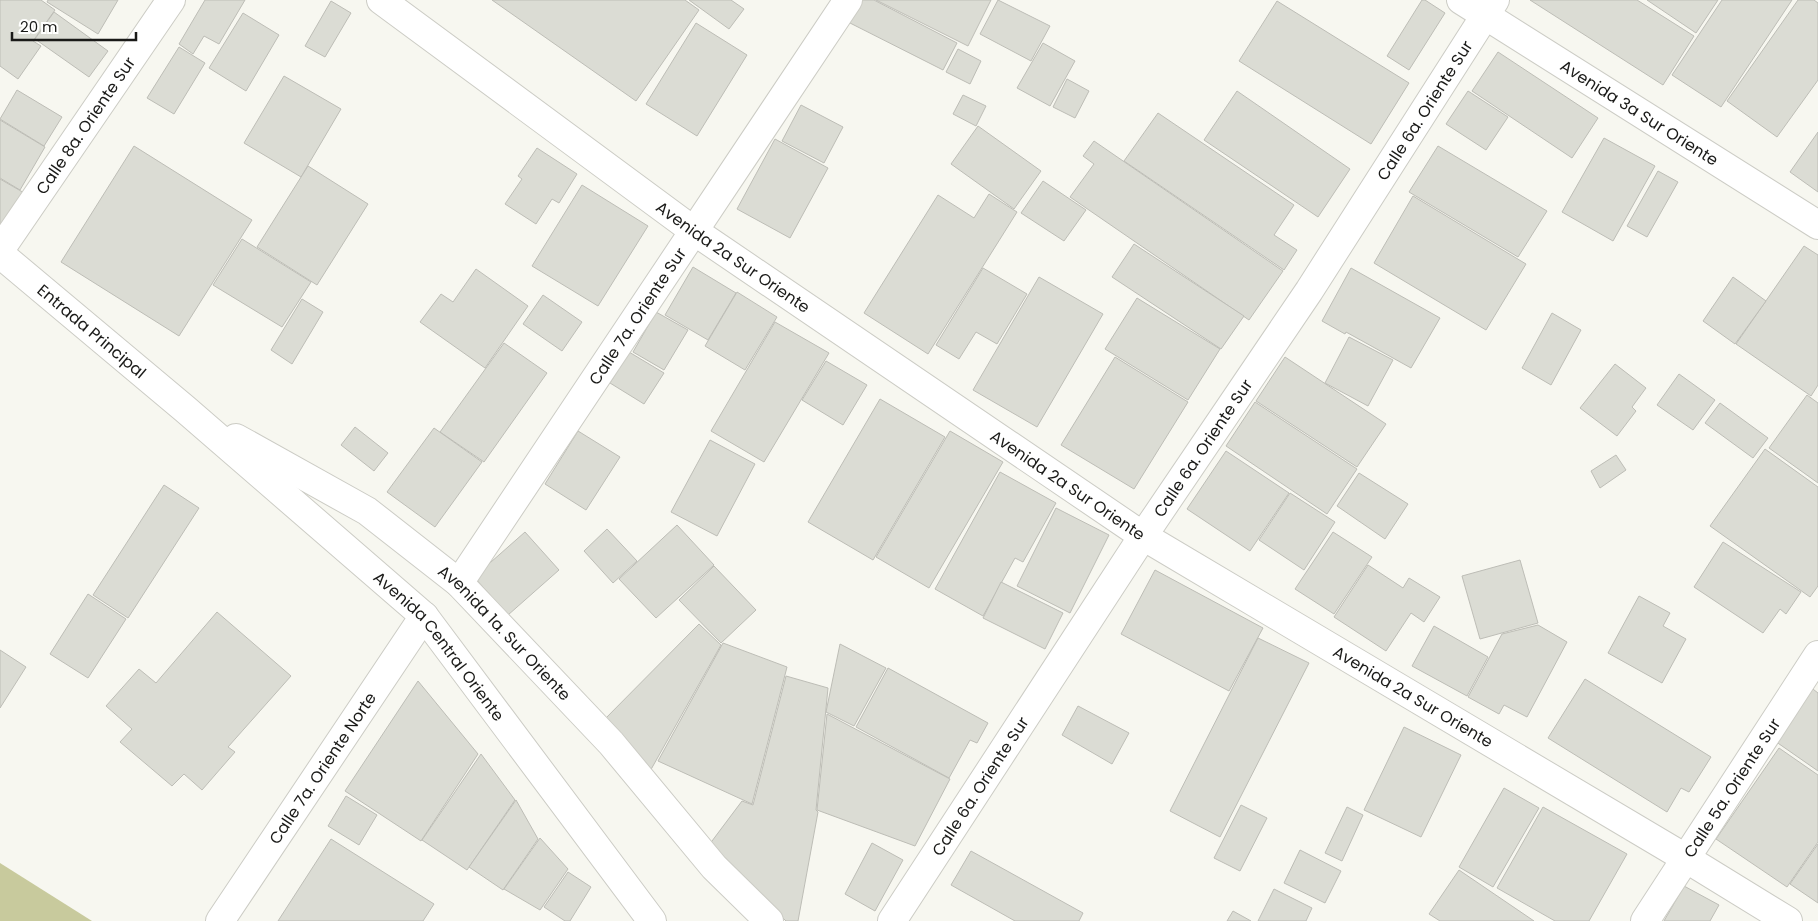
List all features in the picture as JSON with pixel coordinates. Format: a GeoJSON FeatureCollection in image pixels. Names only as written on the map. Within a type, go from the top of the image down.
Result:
{"type":"FeatureCollection","features":[{"type":"Feature","properties":{"kind":"street","name":"Calle 8a. Oriente Sur"},"geometry":{"type":"LineString","coordinates":[[0,252],[171,0]]}},
{"type":"Feature","properties":{"kind":"street","name":"Avenida 2a Sur Oriente"},"geometry":{"type":"LineString","coordinates":[[382,0],[694,231],[1142,536],[1788,921]]}},
{"type":"Feature","properties":{"kind":"street","name":"Calle 7a. Oriente Sur"},"geometry":{"type":"LineString","coordinates":[[459,582],[848,0]]}},
{"type":"Feature","properties":{"kind":"street","name":"Avenida 3a Sur Oriente"},"geometry":{"type":"LineString","coordinates":[[1461,0],[1490,8],[1818,225]]}},
{"type":"Feature","properties":{"kind":"street","name":"Calle 6a. Oriente Sur"},"geometry":{"type":"LineString","coordinates":[[892,921],[1142,536],[1309,291],[1490,8]]}},
{"type":"Feature","properties":{"kind":"street","name":"Entrada Principal"},"geometry":{"type":"LineString","coordinates":[[0,252],[185,409]]}},
{"type":"Feature","properties":{"kind":"street","name":"Avenida 1a. Sur Oriente"},"geometry":{"type":"LineString","coordinates":[[185,409],[367,510],[459,582],[611,743],[714,867],[769,921]]}},
{"type":"Feature","properties":{"kind":"street","name":"Avenida Central Oriente"},"geometry":{"type":"LineString","coordinates":[[185,409],[424,616],[652,921]]}},
{"type":"Feature","properties":{"kind":"street","name":"Calle 7a. Oriente Norte"},"geometry":{"type":"LineString","coordinates":[[220,921],[424,616]]}},
{"type":"Feature","properties":{"kind":"street","name":"Calle 5a. Oriente Sur"},"geometry":{"type":"LineString","coordinates":[[1645,921],[1818,655]]}},
{"type":"Feature","properties":{"kind":"green space"},"geometry":{"type":"Polygon","coordinates":[[[0,863],[92,921],[0,921],[0,863]]]}},
{"type":"Feature","properties":{"kind":"building"},"geometry":{"type":"Polygon","coordinates":[[[0,0],[41,0],[55,10],[33,41],[41,46],[18,79],[0,66],[0,0]]]}},
{"type":"Feature","properties":{"kind":"building"},"geometry":{"type":"Polygon","coordinates":[[[48,0],[118,0],[98,34],[47,2],[48,0]]]}},
{"type":"Feature","properties":{"kind":"building"},"geometry":{"type":"Polygon","coordinates":[[[205,0],[245,0],[219,44],[204,36],[193,54],[179,44],[205,0]]]}},
{"type":"Feature","properties":{"kind":"building"},"geometry":{"type":"Polygon","coordinates":[[[492,0],[685,0],[699,10],[636,101],[492,0]]]}},
{"type":"Feature","properties":{"kind":"building"},"geometry":{"type":"Polygon","coordinates":[[[689,0],[731,0],[744,9],[729,29],[689,0]]]}},
{"type":"Feature","properties":{"kind":"building"},"geometry":{"type":"Polygon","coordinates":[[[859,0],[874,0],[957,43],[943,70],[848,22],[859,0]]]}},
{"type":"Feature","properties":{"kind":"building"},"geometry":{"type":"Polygon","coordinates":[[[876,0],[991,0],[968,46],[876,0]]]}},
{"type":"Feature","properties":{"kind":"building"},"geometry":{"type":"Polygon","coordinates":[[[998,0],[1050,26],[1031,61],[980,34],[998,0]]]}},
{"type":"Feature","properties":{"kind":"building"},"geometry":{"type":"Polygon","coordinates":[[[1422,0],[1445,13],[1409,70],[1387,56],[1422,0]]]}},
{"type":"Feature","properties":{"kind":"building"},"geometry":{"type":"Polygon","coordinates":[[[1530,0],[1637,0],[1694,36],[1663,85],[1530,0]]]}},
{"type":"Feature","properties":{"kind":"building"},"geometry":{"type":"Polygon","coordinates":[[[1647,0],[1718,0],[1696,33],[1647,0]]]}},
{"type":"Feature","properties":{"kind":"building"},"geometry":{"type":"Polygon","coordinates":[[[1722,0],[1792,0],[1721,107],[1672,75],[1722,0]]]}},
{"type":"Feature","properties":{"kind":"building"},"geometry":{"type":"Polygon","coordinates":[[[1798,0],[1814,0],[1818,3],[1818,80],[1777,137],[1727,101],[1798,0]]]}},
{"type":"Feature","properties":{"kind":"building"},"geometry":{"type":"Polygon","coordinates":[[[331,1],[351,13],[325,57],[305,46],[331,1]]]}},
{"type":"Feature","properties":{"kind":"building"},"geometry":{"type":"Polygon","coordinates":[[[1277,1],[1409,83],[1371,144],[1239,61],[1277,1]]]}},
{"type":"Feature","properties":{"kind":"building"},"geometry":{"type":"Polygon","coordinates":[[[54,12],[108,51],[89,77],[35,39],[54,12]]]}},
{"type":"Feature","properties":{"kind":"building"},"geometry":{"type":"Polygon","coordinates":[[[243,13],[279,35],[246,91],[209,68],[243,13]]]}},
{"type":"Feature","properties":{"kind":"building"},"geometry":{"type":"Polygon","coordinates":[[[696,23],[747,55],[697,136],[646,104],[696,23]]]}},
{"type":"Feature","properties":{"kind":"building"},"geometry":{"type":"Polygon","coordinates":[[[1043,43],[1075,61],[1050,106],[1017,88],[1043,43]]]}},
{"type":"Feature","properties":{"kind":"building"},"geometry":{"type":"Polygon","coordinates":[[[179,47],[205,63],[174,114],[147,98],[179,47]]]}},
{"type":"Feature","properties":{"kind":"building"},"geometry":{"type":"Polygon","coordinates":[[[958,49],[981,61],[970,84],[946,72],[958,49]]]}},
{"type":"Feature","properties":{"kind":"building"},"geometry":{"type":"Polygon","coordinates":[[[1498,52],[1598,118],[1572,158],[1472,91],[1498,52]]]}},
{"type":"Feature","properties":{"kind":"building"},"geometry":{"type":"Polygon","coordinates":[[[284,76],[341,109],[301,177],[244,143],[284,76]]]}},
{"type":"Feature","properties":{"kind":"building"},"geometry":{"type":"Polygon","coordinates":[[[1067,79],[1089,91],[1075,118],[1053,107],[1067,79]]]}},
{"type":"Feature","properties":{"kind":"building"},"geometry":{"type":"Polygon","coordinates":[[[17,90],[62,117],[44,146],[0,119],[17,90]]]}},
{"type":"Feature","properties":{"kind":"building"},"geometry":{"type":"Polygon","coordinates":[[[1237,91],[1350,169],[1318,217],[1204,140],[1237,91]]]}},
{"type":"Feature","properties":{"kind":"building"},"geometry":{"type":"Polygon","coordinates":[[[1468,91],[1508,117],[1486,150],[1446,124],[1468,91]]]}},
{"type":"Feature","properties":{"kind":"building"},"geometry":{"type":"Polygon","coordinates":[[[963,95],[986,106],[976,126],[953,114],[963,95]]]}},
{"type":"Feature","properties":{"kind":"building"},"geometry":{"type":"Polygon","coordinates":[[[801,105],[843,127],[824,163],[782,141],[801,105]]]}},
{"type":"Feature","properties":{"kind":"building"},"geometry":{"type":"Polygon","coordinates":[[[1158,113],[1294,205],[1274,235],[1297,250],[1284,270],[1124,161],[1158,113]]]}},
{"type":"Feature","properties":{"kind":"building"},"geometry":{"type":"Polygon","coordinates":[[[0,120],[45,147],[20,190],[0,178],[0,120]]]}},
{"type":"Feature","properties":{"kind":"building"},"geometry":{"type":"Polygon","coordinates":[[[978,126],[1041,171],[1014,209],[951,164],[978,126]]]}},
{"type":"Feature","properties":{"kind":"building"},"geometry":{"type":"Polygon","coordinates":[[[1818,132],[1818,192],[1790,172],[1818,132]]]}},
{"type":"Feature","properties":{"kind":"building"},"geometry":{"type":"Polygon","coordinates":[[[1604,138],[1655,166],[1613,241],[1562,212],[1604,138]]]}},
{"type":"Feature","properties":{"kind":"building"},"geometry":{"type":"Polygon","coordinates":[[[775,139],[828,168],[790,238],[737,209],[775,139]]]}},
{"type":"Feature","properties":{"kind":"building"},"geometry":{"type":"Polygon","coordinates":[[[1094,141],[1283,271],[1249,320],[1070,197],[1094,164],[1083,156],[1094,141]]]}},
{"type":"Feature","properties":{"kind":"building"},"geometry":{"type":"Polygon","coordinates":[[[134,146],[252,220],[179,336],[61,262],[134,146]]]}},
{"type":"Feature","properties":{"kind":"building"},"geometry":{"type":"Polygon","coordinates":[[[1438,146],[1547,211],[1518,257],[1409,192],[1438,146]]]}},
{"type":"Feature","properties":{"kind":"building"},"geometry":{"type":"Polygon","coordinates":[[[537,148],[577,174],[559,203],[552,199],[536,224],[505,204],[522,179],[518,176],[537,148]]]}},
{"type":"Feature","properties":{"kind":"building"},"geometry":{"type":"Polygon","coordinates":[[[308,166],[368,204],[317,285],[257,247],[308,166]]]}},
{"type":"Feature","properties":{"kind":"building"},"geometry":{"type":"Polygon","coordinates":[[[1658,171],[1678,182],[1647,237],[1627,226],[1658,171]]]}},
{"type":"Feature","properties":{"kind":"building"},"geometry":{"type":"Polygon","coordinates":[[[0,179],[26,194],[0,238],[0,179]]]}},
{"type":"Feature","properties":{"kind":"building"},"geometry":{"type":"Polygon","coordinates":[[[1043,181],[1086,210],[1064,241],[1021,213],[1043,181]]]}},
{"type":"Feature","properties":{"kind":"building"},"geometry":{"type":"Polygon","coordinates":[[[582,185],[648,226],[598,306],[532,266],[582,185]]]}},
{"type":"Feature","properties":{"kind":"building"},"geometry":{"type":"Polygon","coordinates":[[[989,194],[1017,212],[928,354],[864,313],[938,195],[974,218],[989,194]]]}},
{"type":"Feature","properties":{"kind":"building"},"geometry":{"type":"Polygon","coordinates":[[[1413,196],[1526,264],[1486,330],[1374,263],[1413,196]]]}},
{"type":"Feature","properties":{"kind":"building"},"geometry":{"type":"Polygon","coordinates":[[[242,239],[311,282],[282,327],[213,285],[242,239]]]}},
{"type":"Feature","properties":{"kind":"building"},"geometry":{"type":"Polygon","coordinates":[[[1134,244],[1244,316],[1221,349],[1112,277],[1134,244]]]}},
{"type":"Feature","properties":{"kind":"building"},"geometry":{"type":"Polygon","coordinates":[[[1804,246],[1818,255],[1818,385],[1811,396],[1736,344],[1804,246]]]}},
{"type":"Feature","properties":{"kind":"building"},"geometry":{"type":"Polygon","coordinates":[[[693,267],[736,293],[708,340],[665,315],[693,267]]]}},
{"type":"Feature","properties":{"kind":"building"},"geometry":{"type":"Polygon","coordinates":[[[983,268],[1027,294],[997,344],[976,332],[959,359],[936,345],[983,268]]]}},
{"type":"Feature","properties":{"kind":"building"},"geometry":{"type":"Polygon","coordinates":[[[1351,268],[1440,318],[1411,368],[1322,321],[1351,268]]]}},
{"type":"Feature","properties":{"kind":"building"},"geometry":{"type":"Polygon","coordinates":[[[476,269],[528,306],[485,368],[420,322],[441,294],[453,302],[476,269]]]}},
{"type":"Feature","properties":{"kind":"building"},"geometry":{"type":"Polygon","coordinates":[[[1039,277],[1103,314],[1037,427],[973,390],[1039,277]]]}},
{"type":"Feature","properties":{"kind":"building"},"geometry":{"type":"Polygon","coordinates":[[[1733,277],[1766,301],[1735,344],[1703,321],[1733,277]]]}},
{"type":"Feature","properties":{"kind":"building"},"geometry":{"type":"Polygon","coordinates":[[[737,292],[777,317],[745,370],[705,346],[737,292]]]}},
{"type":"Feature","properties":{"kind":"building"},"geometry":{"type":"Polygon","coordinates":[[[543,295],[582,322],[562,351],[523,324],[543,295]]]}},
{"type":"Feature","properties":{"kind":"building"},"geometry":{"type":"Polygon","coordinates":[[[1137,298],[1220,349],[1188,400],[1105,349],[1137,298]]]}},
{"type":"Feature","properties":{"kind":"building"},"geometry":{"type":"Polygon","coordinates":[[[302,299],[323,312],[292,364],[271,350],[302,299]]]}},
{"type":"Feature","properties":{"kind":"building"},"geometry":{"type":"Polygon","coordinates":[[[656,312],[688,330],[664,370],[633,352],[656,312]]]}},
{"type":"Feature","properties":{"kind":"building"},"geometry":{"type":"Polygon","coordinates":[[[1552,313],[1581,330],[1551,385],[1522,368],[1552,313]]]}},
{"type":"Feature","properties":{"kind":"building"},"geometry":{"type":"Polygon","coordinates":[[[775,322],[829,353],[764,462],[711,431],[775,322]]]}},
{"type":"Feature","properties":{"kind":"building"},"geometry":{"type":"Polygon","coordinates":[[[1349,337],[1393,360],[1368,406],[1325,383],[1349,337]]]}},
{"type":"Feature","properties":{"kind":"building"},"geometry":{"type":"Polygon","coordinates":[[[504,343],[547,373],[484,462],[440,432],[504,343]]]}},
{"type":"Feature","properties":{"kind":"building"},"geometry":{"type":"Polygon","coordinates":[[[629,352],[664,373],[644,404],[610,383],[629,352]]]}},
{"type":"Feature","properties":{"kind":"building"},"geometry":{"type":"Polygon","coordinates":[[[1115,357],[1188,402],[1134,489],[1061,445],[1115,357]]]}},
{"type":"Feature","properties":{"kind":"building"},"geometry":{"type":"Polygon","coordinates":[[[1285,357],[1386,424],[1357,467],[1256,401],[1285,357]]]}},
{"type":"Feature","properties":{"kind":"building"},"geometry":{"type":"Polygon","coordinates":[[[826,361],[867,385],[843,425],[802,400],[826,361]]]}},
{"type":"Feature","properties":{"kind":"building"},"geometry":{"type":"Polygon","coordinates":[[[1615,364],[1646,388],[1632,407],[1636,411],[1617,436],[1580,408],[1615,364]]]}},
{"type":"Feature","properties":{"kind":"building"},"geometry":{"type":"Polygon","coordinates":[[[1679,374],[1715,400],[1693,430],[1657,405],[1679,374]]]}},
{"type":"Feature","properties":{"kind":"building"},"geometry":{"type":"Polygon","coordinates":[[[1807,395],[1818,403],[1818,483],[1769,448],[1807,395]]]}},
{"type":"Feature","properties":{"kind":"building"},"geometry":{"type":"Polygon","coordinates":[[[880,399],[945,437],[873,560],[808,522],[880,399]]]}},
{"type":"Feature","properties":{"kind":"building"},"geometry":{"type":"Polygon","coordinates":[[[1255,402],[1357,469],[1327,514],[1226,446],[1255,402]]]}},
{"type":"Feature","properties":{"kind":"building"},"geometry":{"type":"Polygon","coordinates":[[[1720,403],[1768,438],[1753,458],[1705,423],[1720,403]]]}},
{"type":"Feature","properties":{"kind":"building"},"geometry":{"type":"Polygon","coordinates":[[[355,427],[388,453],[374,471],[341,445],[355,427]]]}},
{"type":"Feature","properties":{"kind":"building"},"geometry":{"type":"Polygon","coordinates":[[[434,428],[482,462],[435,527],[387,492],[434,428]]]}},
{"type":"Feature","properties":{"kind":"building"},"geometry":{"type":"Polygon","coordinates":[[[578,431],[620,457],[586,510],[545,484],[578,431]]]}},
{"type":"Feature","properties":{"kind":"building"},"geometry":{"type":"Polygon","coordinates":[[[950,431],[1003,462],[929,588],[876,557],[950,431]]]}},
{"type":"Feature","properties":{"kind":"building"},"geometry":{"type":"Polygon","coordinates":[[[710,440],[755,464],[717,536],[671,512],[710,440]]]}},
{"type":"Feature","properties":{"kind":"building"},"geometry":{"type":"Polygon","coordinates":[[[1765,449],[1818,487],[1818,586],[1810,597],[1710,526],[1765,449]]]}},
{"type":"Feature","properties":{"kind":"building"},"geometry":{"type":"Polygon","coordinates":[[[1226,451],[1289,493],[1250,551],[1187,509],[1226,451]]]}},
{"type":"Feature","properties":{"kind":"building"},"geometry":{"type":"Polygon","coordinates":[[[1616,455],[1626,470],[1600,488],[1591,471],[1616,455]]]}},
{"type":"Feature","properties":{"kind":"building"},"geometry":{"type":"Polygon","coordinates":[[[1000,472],[1056,503],[1023,562],[1015,558],[983,616],[935,589],[1000,472]]]}},
{"type":"Feature","properties":{"kind":"building"},"geometry":{"type":"Polygon","coordinates":[[[1359,473],[1408,504],[1385,539],[1337,506],[1359,473]]]}},
{"type":"Feature","properties":{"kind":"building"},"geometry":{"type":"Polygon","coordinates":[[[164,485],[199,508],[128,618],[93,595],[164,485]]]}},
{"type":"Feature","properties":{"kind":"building"},"geometry":{"type":"Polygon","coordinates":[[[1290,493],[1335,522],[1304,570],[1259,540],[1290,493]]]}},
{"type":"Feature","properties":{"kind":"building"},"geometry":{"type":"Polygon","coordinates":[[[1056,508],[1109,535],[1070,613],[1017,586],[1056,508]]]}},
{"type":"Feature","properties":{"kind":"building"},"geometry":{"type":"Polygon","coordinates":[[[677,525],[714,565],[656,618],[619,579],[677,525]]]}},
{"type":"Feature","properties":{"kind":"building"},"geometry":{"type":"Polygon","coordinates":[[[607,529],[637,561],[613,583],[584,551],[607,529]]]}},
{"type":"Feature","properties":{"kind":"building"},"geometry":{"type":"Polygon","coordinates":[[[525,532],[559,570],[508,615],[474,577],[525,532]]]}},
{"type":"Feature","properties":{"kind":"building"},"geometry":{"type":"Polygon","coordinates":[[[1333,532],[1372,557],[1334,614],[1295,589],[1333,532]]]}},
{"type":"Feature","properties":{"kind":"building"},"geometry":{"type":"Polygon","coordinates":[[[1723,542],[1801,592],[1786,614],[1780,609],[1763,633],[1694,587],[1723,542]]]}},
{"type":"Feature","properties":{"kind":"building"},"geometry":{"type":"Polygon","coordinates":[[[1520,560],[1538,623],[1480,639],[1462,576],[1520,560]]]}},
{"type":"Feature","properties":{"kind":"building"},"geometry":{"type":"Polygon","coordinates":[[[1368,565],[1403,588],[1409,578],[1440,597],[1424,622],[1411,613],[1386,651],[1334,617],[1368,565]]]}},
{"type":"Feature","properties":{"kind":"building"},"geometry":{"type":"Polygon","coordinates":[[[714,566],[756,610],[721,643],[679,600],[714,566]]]}},
{"type":"Feature","properties":{"kind":"building"},"geometry":{"type":"Polygon","coordinates":[[[1155,570],[1263,628],[1229,691],[1121,634],[1155,570]]]}},
{"type":"Feature","properties":{"kind":"building"},"geometry":{"type":"Polygon","coordinates":[[[1001,582],[1063,613],[1045,649],[983,618],[1001,582]]]}},
{"type":"Feature","properties":{"kind":"building"},"geometry":{"type":"Polygon","coordinates":[[[88,594],[126,619],[88,678],[50,654],[88,594]]]}},
{"type":"Feature","properties":{"kind":"building"},"geometry":{"type":"Polygon","coordinates":[[[1639,596],[1670,613],[1663,626],[1686,639],[1662,683],[1608,653],[1639,596]]]}},
{"type":"Feature","properties":{"kind":"building"},"geometry":{"type":"Polygon","coordinates":[[[217,612],[291,676],[228,747],[235,752],[202,790],[184,774],[172,786],[120,742],[132,729],[106,706],[139,669],[156,683],[217,612]]]}},
{"type":"Feature","properties":{"kind":"building"},"geometry":{"type":"Polygon","coordinates":[[[699,624],[721,645],[649,773],[601,723],[699,624]]]}},
{"type":"Feature","properties":{"kind":"building"},"geometry":{"type":"Polygon","coordinates":[[[1538,625],[1567,642],[1527,717],[1504,705],[1499,714],[1468,697],[1502,634],[1538,625]]]}},
{"type":"Feature","properties":{"kind":"building"},"geometry":{"type":"Polygon","coordinates":[[[1434,626],[1488,657],[1467,696],[1412,666],[1434,626]]]}},
{"type":"Feature","properties":{"kind":"building"},"geometry":{"type":"Polygon","coordinates":[[[1258,638],[1309,663],[1220,837],[1170,811],[1258,638]]]}},
{"type":"Feature","properties":{"kind":"building"},"geometry":{"type":"Polygon","coordinates":[[[723,643],[787,667],[752,804],[658,761],[723,643]]]}},
{"type":"Feature","properties":{"kind":"building"},"geometry":{"type":"Polygon","coordinates":[[[840,644],[886,668],[854,726],[826,712],[840,644]]]}},
{"type":"Feature","properties":{"kind":"building"},"geometry":{"type":"Polygon","coordinates":[[[0,650],[26,667],[0,708],[0,650]]]}},
{"type":"Feature","properties":{"kind":"building"},"geometry":{"type":"Polygon","coordinates":[[[888,668],[988,723],[977,743],[970,740],[949,778],[856,727],[888,668]]]}},
{"type":"Feature","properties":{"kind":"building"},"geometry":{"type":"Polygon","coordinates":[[[786,676],[828,688],[816,810],[818,812],[798,921],[786,921],[709,845],[742,801],[753,805],[786,676]]]}},
{"type":"Feature","properties":{"kind":"building"},"geometry":{"type":"Polygon","coordinates":[[[1585,679],[1711,757],[1689,792],[1681,788],[1667,812],[1548,738],[1585,679]]]}},
{"type":"Feature","properties":{"kind":"building"},"geometry":{"type":"Polygon","coordinates":[[[418,681],[478,754],[421,841],[345,791],[418,681]]]}},
{"type":"Feature","properties":{"kind":"building"},"geometry":{"type":"Polygon","coordinates":[[[1809,686],[1818,693],[1818,771],[1772,739],[1809,686]]]}},
{"type":"Feature","properties":{"kind":"building"},"geometry":{"type":"Polygon","coordinates":[[[1078,706],[1129,733],[1112,764],[1062,735],[1078,706]]]}},
{"type":"Feature","properties":{"kind":"building"},"geometry":{"type":"Polygon","coordinates":[[[827,714],[950,779],[915,846],[817,810],[827,714]]]}},
{"type":"Feature","properties":{"kind":"building"},"geometry":{"type":"Polygon","coordinates":[[[1404,727],[1461,755],[1421,837],[1364,810],[1404,727]]]}},
{"type":"Feature","properties":{"kind":"building"},"geometry":{"type":"Polygon","coordinates":[[[1779,748],[1818,775],[1818,842],[1787,887],[1716,839],[1779,748]]]}},
{"type":"Feature","properties":{"kind":"building"},"geometry":{"type":"Polygon","coordinates":[[[481,754],[515,800],[467,870],[422,840],[481,754]]]}},
{"type":"Feature","properties":{"kind":"building"},"geometry":{"type":"Polygon","coordinates":[[[1504,788],[1539,808],[1493,887],[1459,867],[1504,788]]]}},
{"type":"Feature","properties":{"kind":"building"},"geometry":{"type":"Polygon","coordinates":[[[346,796],[377,815],[359,845],[328,826],[346,796]]]}},
{"type":"Feature","properties":{"kind":"building"},"geometry":{"type":"Polygon","coordinates":[[[516,800],[538,839],[503,890],[469,867],[516,800]]]}},
{"type":"Feature","properties":{"kind":"building"},"geometry":{"type":"Polygon","coordinates":[[[1241,805],[1267,818],[1240,871],[1214,858],[1241,805]]]}},
{"type":"Feature","properties":{"kind":"building"},"geometry":{"type":"Polygon","coordinates":[[[1347,807],[1363,815],[1342,861],[1325,853],[1347,807]]]}},
{"type":"Feature","properties":{"kind":"building"},"geometry":{"type":"Polygon","coordinates":[[[1543,807],[1627,854],[1589,921],[1555,921],[1497,888],[1543,807]]]}},
{"type":"Feature","properties":{"kind":"building"},"geometry":{"type":"Polygon","coordinates":[[[540,838],[568,869],[540,910],[504,889],[540,838]]]}},
{"type":"Feature","properties":{"kind":"building"},"geometry":{"type":"Polygon","coordinates":[[[331,839],[434,904],[423,921],[278,921],[331,839]]]}},
{"type":"Feature","properties":{"kind":"building"},"geometry":{"type":"Polygon","coordinates":[[[872,843],[903,860],[875,911],[845,894],[872,843]]]}},
{"type":"Feature","properties":{"kind":"building"},"geometry":{"type":"Polygon","coordinates":[[[1818,844],[1818,903],[1790,884],[1818,844]]]}},
{"type":"Feature","properties":{"kind":"building"},"geometry":{"type":"Polygon","coordinates":[[[1300,850],[1341,871],[1325,903],[1284,883],[1300,850]]]}},
{"type":"Feature","properties":{"kind":"building"},"geometry":{"type":"Polygon","coordinates":[[[971,851],[1083,913],[1079,921],[1015,921],[951,885],[971,851]]]}},
{"type":"Feature","properties":{"kind":"building"},"geometry":{"type":"Polygon","coordinates":[[[1459,870],[1534,921],[1440,921],[1429,914],[1459,870]]]}},
{"type":"Feature","properties":{"kind":"building"},"geometry":{"type":"Polygon","coordinates":[[[568,872],[591,887],[570,921],[565,921],[544,907],[568,872]]]}},
{"type":"Feature","properties":{"kind":"building"},"geometry":{"type":"Polygon","coordinates":[[[1684,886],[1719,905],[1710,921],[1664,921],[1684,886]]]}},
{"type":"Feature","properties":{"kind":"building"},"geometry":{"type":"Polygon","coordinates":[[[1274,889],[1312,908],[1306,921],[1258,921],[1274,889]]]}},
{"type":"Feature","properties":{"kind":"building"},"geometry":{"type":"Polygon","coordinates":[[[1233,911],[1251,921],[1227,921],[1233,911]]]}}]}
